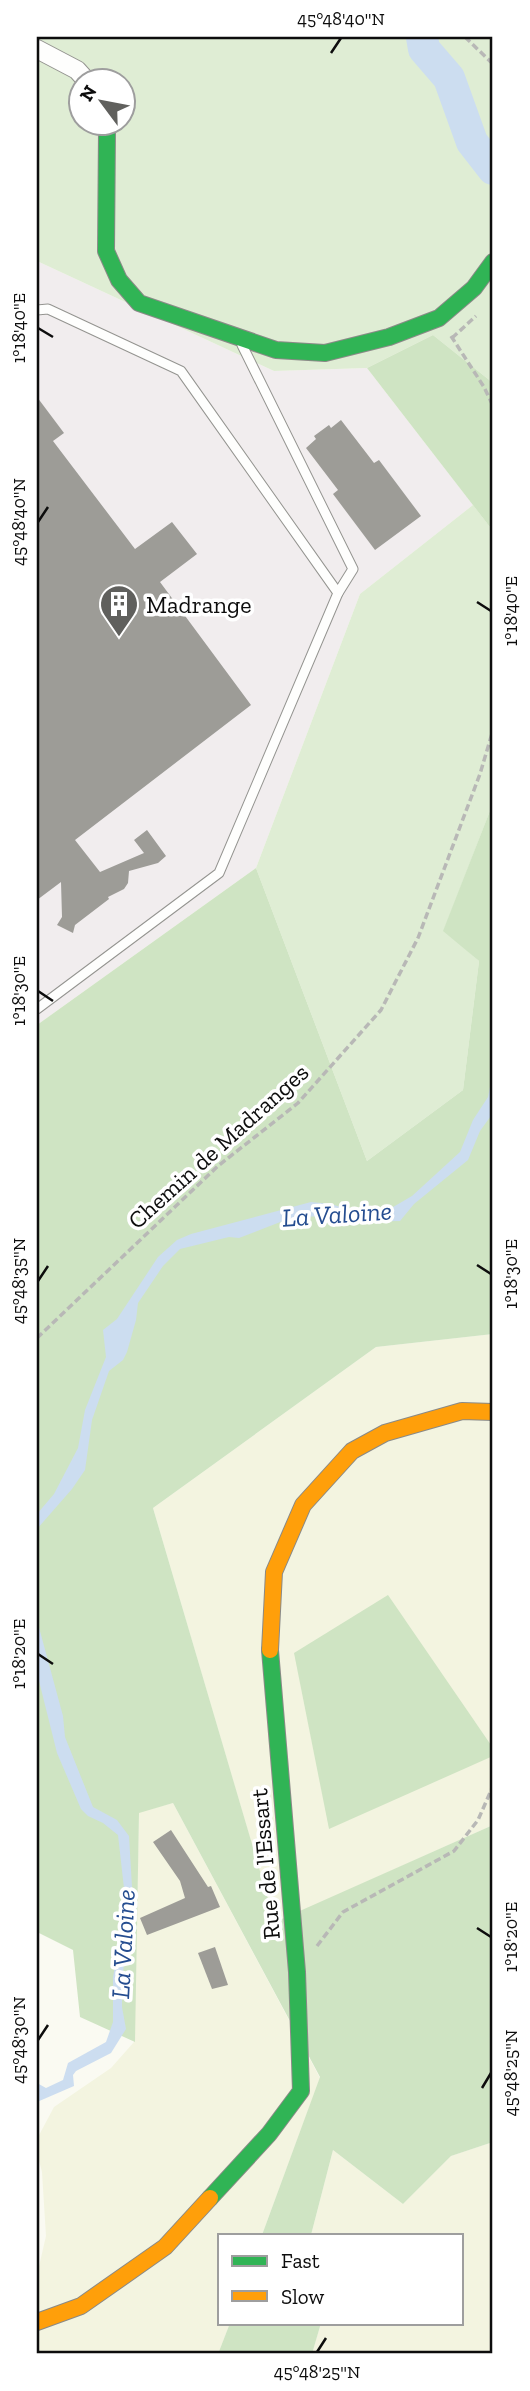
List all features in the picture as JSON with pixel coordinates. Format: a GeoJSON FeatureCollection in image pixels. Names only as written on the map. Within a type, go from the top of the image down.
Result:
{"type":"FeatureCollection","features":[{"type":"Feature","properties":{"kind":"street"},"geometry":{"type":"LineString","coordinates":[[37,49],[69,66]]}},
{"type":"Feature","properties":{"kind":"street"},"geometry":{"type":"LineString","coordinates":[[107,136],[106,251],[119,280],[139,303],[276,350],[325,353],[389,337],[439,318],[474,288],[493,262]]}},
{"type":"Feature","properties":{"kind":"street","name":"Rue de l'Essart"},"geometry":{"type":"LineString","coordinates":[[37,2322],[81,2306],[165,2247],[269,2134],[301,2091],[297,1972],[269,1638],[274,1572],[303,1505],[352,1451],[385,1433],[462,1411],[493,1412]]}},
{"type":"Feature","properties":{"kind":"lane"},"geometry":{"type":"LineString","coordinates":[[37,310],[48,309],[181,371],[338,593]]}},
{"type":"Feature","properties":{"kind":"lane"},"geometry":{"type":"LineString","coordinates":[[37,1009],[219,873],[338,593],[353,569],[239,337]]}},
{"type":"Feature","properties":{"kind":"path"},"geometry":{"type":"LineString","coordinates":[[465,37],[493,64]]}},
{"type":"Feature","properties":{"kind":"path"},"geometry":{"type":"LineString","coordinates":[[439,318],[484,387],[493,406]]}},
{"type":"Feature","properties":{"kind":"path","name":"Chemin de Madranges"},"geometry":{"type":"LineString","coordinates":[[37,1338],[218,1166],[298,1103],[381,1010],[418,939],[481,774],[493,730]]}},
{"type":"Feature","properties":{"kind":"path"},"geometry":{"type":"LineString","coordinates":[[297,1972],[343,1912],[454,1851],[478,1820],[493,1786]]}},
{"type":"Feature","properties":{"kind":"shaded area"},"geometry":{"type":"Polygon","coordinates":[[[37,261],[274,371],[367,368],[473,505],[360,594],[256,868],[37,1025],[37,261]]]}},
{"type":"Feature","properties":{"kind":"green space"},"geometry":{"type":"Polygon","coordinates":[[[37,37],[493,37],[493,383],[433,335],[367,368],[274,371],[37,261],[37,37]]]}},
{"type":"Feature","properties":{"kind":"green space"},"geometry":{"type":"Polygon","coordinates":[[[433,335],[493,383],[493,531],[367,368],[433,335]]]}},
{"type":"Feature","properties":{"kind":"green space"},"geometry":{"type":"Polygon","coordinates":[[[473,505],[493,531],[493,803],[444,930],[479,961],[463,1090],[367,1161],[256,868],[360,594],[473,505]]]}},
{"type":"Feature","properties":{"kind":"green space"},"geometry":{"type":"Polygon","coordinates":[[[493,803],[493,1334],[376,1347],[153,1508],[275,1922],[493,1825],[493,2142],[451,2156],[403,2204],[333,2150],[311,2234],[262,2234],[320,2077],[173,1803],[139,1813],[135,2042],[80,2017],[73,1950],[37,1932],[37,1025],[256,868],[367,1161],[463,1090],[479,961],[443,931],[493,803]]]}},
{"type":"Feature","properties":{"kind":"green space"},"geometry":{"type":"Polygon","coordinates":[[[493,1334],[493,1825],[275,1923],[153,1508],[376,1347],[493,1334]]]}},
{"type":"Feature","properties":{"kind":"green space"},"geometry":{"type":"Polygon","coordinates":[[[388,1595],[493,1748],[493,1756],[329,1829],[294,1653],[388,1595]]]}},
{"type":"Feature","properties":{"kind":"green space"},"geometry":{"type":"Polygon","coordinates":[[[173,1803],[320,2078],[262,2234],[218,2234],[218,2324],[230,2324],[218,2354],[38,2354],[37,2275],[46,2236],[37,2139],[54,2107],[111,2068],[134,2042],[139,1812],[173,1803]]]}},
{"type":"Feature","properties":{"kind":"green space"},"geometry":{"type":"Polygon","coordinates":[[[493,2142],[493,2354],[312,2354],[321,2324],[463,2324],[463,2234],[311,2234],[333,2150],[403,2204],[451,2156],[493,2142]]]}},
{"type":"Feature","properties":{"kind":"green space"},"geometry":{"type":"Polygon","coordinates":[[[230,2324],[321,2324],[312,2354],[218,2354],[230,2324]]]}},
{"type":"Feature","properties":{"kind":"water"},"geometry":{"type":"Polygon","coordinates":[[[418,37],[422,37],[429,60],[449,78],[468,135],[493,170],[493,178],[466,141],[462,119],[447,82],[422,55],[418,37]]]}},
{"type":"Feature","properties":{"kind":"water"},"geometry":{"type":"Polygon","coordinates":[[[493,1072],[493,1113],[480,1131],[468,1160],[414,1204],[400,1221],[344,1222],[320,1216],[288,1219],[239,1238],[229,1237],[180,1249],[163,1266],[138,1303],[136,1320],[123,1360],[109,1371],[92,1420],[85,1470],[37,1529],[37,1514],[54,1494],[78,1448],[85,1410],[106,1357],[103,1330],[117,1319],[158,1257],[177,1240],[191,1234],[311,1202],[350,1210],[388,1210],[412,1196],[460,1152],[473,1120],[488,1097],[493,1072]]]}},
{"type":"Feature","properties":{"kind":"water"},"geometry":{"type":"Polygon","coordinates":[[[37,1620],[63,1716],[65,1737],[93,1807],[117,1820],[129,1836],[133,1904],[132,1927],[125,1953],[122,1983],[126,2029],[111,2053],[76,2071],[73,2075],[74,2086],[37,2102],[37,2083],[46,2088],[63,2080],[68,2063],[106,2042],[113,2022],[113,1977],[126,1906],[118,1835],[81,1809],[57,1753],[37,1673],[37,1620]]]}},
{"type":"Feature","properties":{"kind":"building","name":"Madrange"},"geometry":{"type":"Polygon","coordinates":[[[37,397],[64,433],[53,441],[135,549],[172,522],[197,554],[160,582],[251,705],[75,840],[100,872],[144,853],[134,840],[147,830],[166,856],[158,863],[129,871],[128,883],[124,889],[108,897],[109,899],[75,925],[73,933],[57,925],[62,917],[61,882],[37,900],[37,397]]]}},
{"type":"Feature","properties":{"kind":"building"},"geometry":{"type":"Polygon","coordinates":[[[341,420],[374,463],[379,460],[421,516],[375,550],[333,494],[338,490],[306,448],[316,439],[314,436],[341,420]]]}},
{"type":"Feature","properties":{"kind":"building"},"geometry":{"type":"Polygon","coordinates":[[[171,1830],[208,1887],[211,1886],[220,1907],[147,1935],[140,1918],[185,1898],[180,1881],[153,1842],[171,1830]]]}},
{"type":"Feature","properties":{"kind":"building"},"geometry":{"type":"Polygon","coordinates":[[[215,1947],[228,1985],[212,1989],[198,1953],[215,1947]]]}},
{"type":"Feature","properties":{"kind":"waterway","name":"La Valoine"},"geometry":{"type":"LineString","coordinates":[[422,37],[424,49],[449,78],[472,142],[493,169]]}},
{"type":"Feature","properties":{"kind":"traffic: fast"},"geometry":{"type":"LineString","coordinates":[[107,136],[106,251],[119,280],[139,303],[276,350],[325,353],[389,337],[439,318],[474,288],[493,262]]}},
{"type":"Feature","properties":{"kind":"traffic: fast"},"geometry":{"type":"LineString","coordinates":[[210,2198],[269,2134],[301,2091],[297,1972],[270,1650]]}},
{"type":"Feature","properties":{"kind":"traffic: slow"},"geometry":{"type":"LineString","coordinates":[[270,1650],[274,1572],[303,1505],[352,1451],[385,1433],[462,1411],[493,1412]]}},
{"type":"Feature","properties":{"kind":"traffic: slow"},"geometry":{"type":"LineString","coordinates":[[37,2322],[81,2306],[165,2247],[210,2198]]}},
{"type":"Feature","properties":{"kind":"place","name":"Madrange"},"geometry":{"type":"Point","coordinates":[119,638]}}]}
